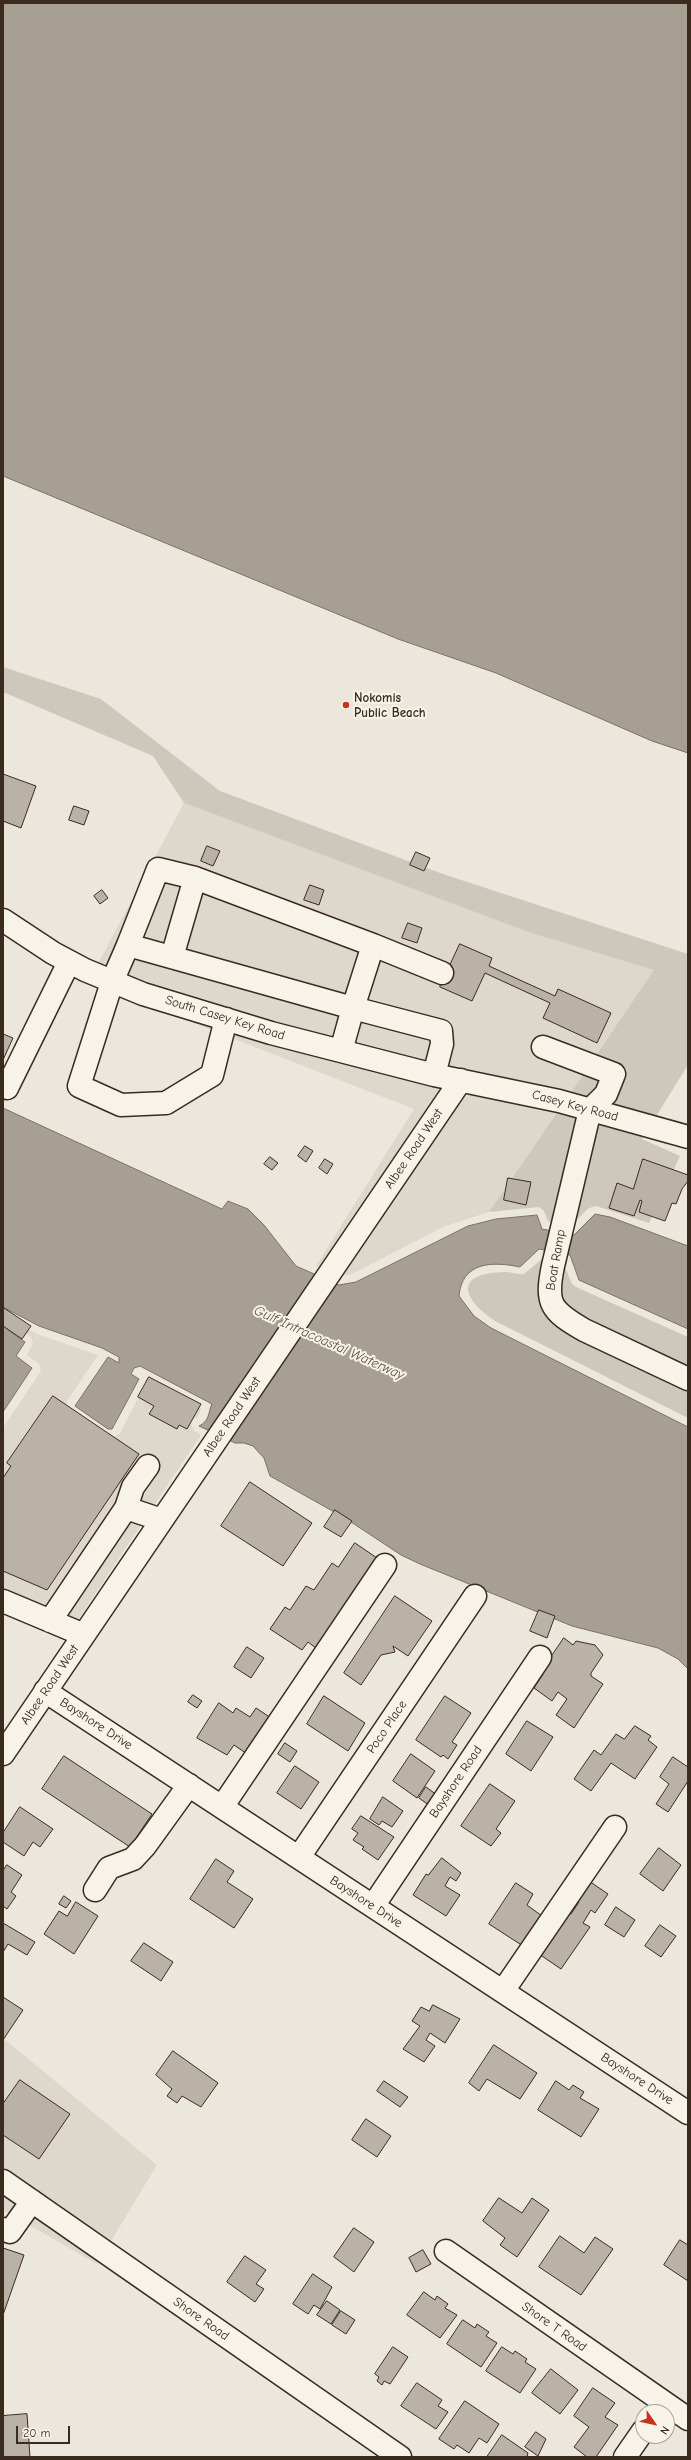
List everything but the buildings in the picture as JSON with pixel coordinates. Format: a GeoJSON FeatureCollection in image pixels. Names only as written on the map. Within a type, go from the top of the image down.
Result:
{"type":"FeatureCollection","features":[{"type":"Feature","properties":{"kind":"street"},"geometry":{"type":"LineString","coordinates":[[226,1019],[212,1074],[166,1103],[121,1105],[79,1086],[112,982],[158,869],[195,878],[373,945],[442,973]]}},
{"type":"Feature","properties":{"kind":"street"},"geometry":{"type":"LineString","coordinates":[[172,957],[195,878]]}},
{"type":"Feature","properties":{"kind":"street","name":"South Casey Key Road"},"geometry":{"type":"LineString","coordinates":[[3,920],[25,937],[68,962],[112,982],[226,1019],[341,1051],[434,1075],[461,1080]]}},
{"type":"Feature","properties":{"kind":"street"},"geometry":{"type":"LineString","coordinates":[[128,945],[441,1032],[442,1044],[434,1075]]}},
{"type":"Feature","properties":{"kind":"street"},"geometry":{"type":"LineString","coordinates":[[341,1051],[373,945]]}},
{"type":"Feature","properties":{"kind":"street"},"geometry":{"type":"LineString","coordinates":[[7,1088],[68,962]]}},
{"type":"Feature","properties":{"kind":"street"},"geometry":{"type":"LineString","coordinates":[[543,1047],[614,1074],[606,1094],[590,1110]]}},
{"type":"Feature","properties":{"kind":"street","name":"Casey Key Road"},"geometry":{"type":"LineString","coordinates":[[461,1080],[590,1110],[688,1137]]}},
{"type":"Feature","properties":{"kind":"street","name":"Albee Road West"},"geometry":{"type":"LineString","coordinates":[[3,1754],[461,1080]]}},
{"type":"Feature","properties":{"kind":"street","name":"Boat Ramp"},"geometry":{"type":"LineString","coordinates":[[590,1110],[548,1288],[550,1300],[568,1321],[688,1379]]}},
{"type":"Feature","properties":{"kind":"street"},"geometry":{"type":"LineString","coordinates":[[50,1621],[126,1508],[133,1487],[148,1466]]}},
{"type":"Feature","properties":{"kind":"street"},"geometry":{"type":"LineString","coordinates":[[126,1508],[162,1520]]}},
{"type":"Feature","properties":{"kind":"street"},"geometry":{"type":"LineString","coordinates":[[222,1807],[386,1564]]}},
{"type":"Feature","properties":{"kind":"street","name":"Poco Place"},"geometry":{"type":"LineString","coordinates":[[299,1858],[475,1596]]}},
{"type":"Feature","properties":{"kind":"street"},"geometry":{"type":"LineString","coordinates":[[3,1601],[84,1635]]}},
{"type":"Feature","properties":{"kind":"street","name":"Bayshore Road"},"geometry":{"type":"LineString","coordinates":[[373,1906],[540,1658]]}},
{"type":"Feature","properties":{"kind":"street","name":"Bayshore Drive"},"geometry":{"type":"LineString","coordinates":[[45,1691],[688,2113]]}},
{"type":"Feature","properties":{"kind":"street"},"geometry":{"type":"LineString","coordinates":[[95,1890],[109,1868],[133,1859],[145,1846],[189,1785]]}},
{"type":"Feature","properties":{"kind":"street"},"geometry":{"type":"LineString","coordinates":[[502,1991],[615,1827]]}},
{"type":"Feature","properties":{"kind":"street","name":"Shore Road"},"geometry":{"type":"LineString","coordinates":[[3,2181],[400,2457]]}},
{"type":"Feature","properties":{"kind":"street"},"geometry":{"type":"LineString","coordinates":[[3,2229],[10,2232],[32,2201]]}},
{"type":"Feature","properties":{"kind":"street","name":"Shore T Road"},"geometry":{"type":"LineString","coordinates":[[446,2251],[656,2404]]}},
{"type":"Feature","properties":{"kind":"street","name":"Shore T Road"},"geometry":{"type":"LineString","coordinates":[[675,2413],[688,2419]]}},
{"type":"Feature","properties":{"kind":"street"},"geometry":{"type":"LineString","coordinates":[[625,2457],[635,2443]]}},
{"type":"Feature","properties":{"kind":"shaded area"},"geometry":{"type":"Polygon","coordinates":[[[3,667],[101,699],[220,791],[443,874],[688,954],[688,1065],[655,1118],[570,1094],[654,970],[528,932],[184,803],[153,756],[3,692],[3,667]]]}},
{"type":"Feature","properties":{"kind":"shaded area"},"geometry":{"type":"Polygon","coordinates":[[[184,803],[528,932],[655,970],[570,1094],[465,1071],[458,1066],[320,1268],[316,1266],[414,1109],[88,982],[184,803]]]}},
{"type":"Feature","properties":{"kind":"shaded area"},"geometry":{"type":"Polygon","coordinates":[[[466,1090],[558,1111],[489,1212],[443,1227],[352,1274],[340,1276],[466,1090]]]}},
{"type":"Feature","properties":{"kind":"shaded area"},"geometry":{"type":"Polygon","coordinates":[[[558,1111],[644,1135],[642,1139],[680,1156],[649,1223],[596,1206],[589,1208],[570,1226],[548,1221],[544,1211],[539,1207],[489,1212],[558,1111]]]}},
{"type":"Feature","properties":{"kind":"shaded area"},"geometry":{"type":"Polygon","coordinates":[[[543,1258],[563,1262],[572,1284],[576,1287],[688,1337],[688,1418],[495,1321],[483,1312],[470,1295],[468,1288],[471,1282],[477,1277],[489,1273],[505,1272],[524,1274],[543,1258]]]}},
{"type":"Feature","properties":{"kind":"shaded area"},"geometry":{"type":"Polygon","coordinates":[[[3,1316],[37,1334],[98,1355],[67,1401],[66,1406],[114,1437],[120,1433],[148,1379],[201,1408],[198,1417],[193,1419],[191,1424],[194,1431],[201,1435],[71,1630],[3,1603],[3,1428],[41,1371],[39,1364],[27,1355],[33,1344],[31,1337],[3,1316]]]}},
{"type":"Feature","properties":{"kind":"shaded area"},"geometry":{"type":"Polygon","coordinates":[[[3,2038],[157,2165],[97,2264],[3,2210],[3,2038]]]}},
{"type":"Feature","properties":{"kind":"water"},"geometry":{"type":"Polygon","coordinates":[[[3,3],[688,3],[688,753],[652,741],[496,673],[398,639],[3,476],[3,3]]]}},
{"type":"Feature","properties":{"kind":"water","name":"Gulf Intracoastal Waterway"},"geometry":{"type":"Polygon","coordinates":[[[3,1108],[222,1209],[228,1201],[248,1209],[264,1225],[296,1266],[339,1285],[356,1282],[468,1226],[496,1219],[537,1215],[542,1229],[574,1235],[595,1214],[610,1217],[688,1246],[688,1329],[579,1280],[570,1255],[539,1249],[520,1267],[499,1264],[480,1266],[472,1270],[466,1276],[461,1285],[459,1296],[474,1316],[491,1328],[688,1427],[688,1669],[678,1659],[658,1648],[572,1626],[401,1555],[345,1518],[270,1476],[264,1458],[253,1446],[244,1443],[235,1443],[199,1426],[207,1419],[212,1404],[140,1366],[134,1368],[131,1374],[139,1379],[112,1429],[108,1429],[75,1406],[108,1357],[119,1363],[119,1357],[102,1348],[39,1326],[3,1307],[3,1108]]]}},
{"type":"Feature","properties":{"kind":"water"},"geometry":{"type":"Polygon","coordinates":[[[3,1326],[25,1342],[16,1356],[32,1368],[3,1412],[3,1326]]]}},
{"type":"Feature","properties":{"kind":"place","name":"Nokomis Public Beach"},"geometry":{"type":"Point","coordinates":[346,705]}}]}
